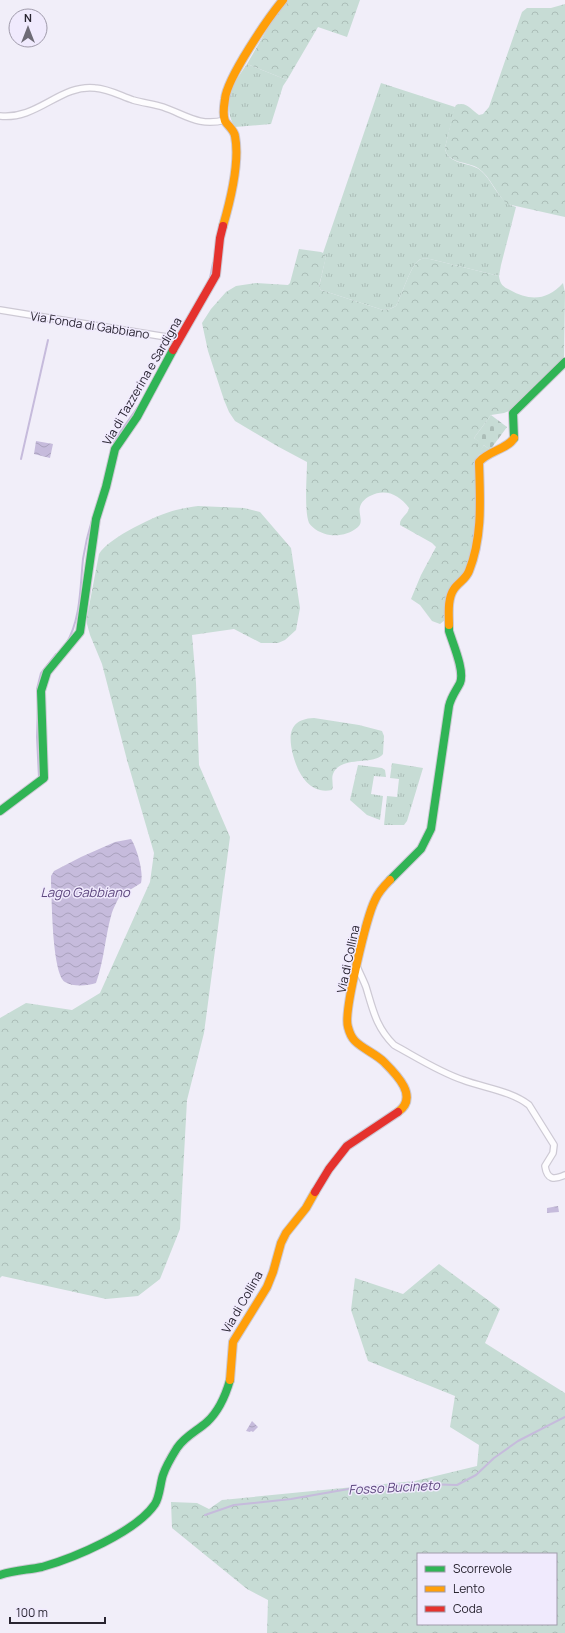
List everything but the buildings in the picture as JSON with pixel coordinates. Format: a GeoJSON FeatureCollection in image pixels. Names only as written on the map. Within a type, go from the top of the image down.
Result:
{"type":"FeatureCollection","features":[{"type":"Feature","properties":{"kind":"street"},"geometry":{"type":"LineString","coordinates":[[0,116],[26,114],[71,91],[83,88],[95,88],[111,91],[142,103],[162,107],[186,118],[202,122],[209,123],[224,120],[224,103],[228,87],[270,16],[283,0]]}},
{"type":"Feature","properties":{"kind":"street","name":"Via di Tazzerina e Sardigna"},"geometry":{"type":"LineString","coordinates":[[0,811],[44,778],[42,685],[50,667],[80,632],[96,519],[106,487],[115,449],[137,417],[179,339],[216,275],[220,238],[229,206],[236,162],[235,135],[224,120]]}},
{"type":"Feature","properties":{"kind":"street","name":"Via Fonda di Gabbiano"},"geometry":{"type":"LineString","coordinates":[[0,310],[179,339]]}},
{"type":"Feature","properties":{"kind":"street","name":"Via di Collina"},"geometry":{"type":"LineString","coordinates":[[0,1575],[12,1571],[41,1567],[81,1553],[112,1538],[140,1520],[151,1509],[156,1502],[163,1474],[178,1447],[188,1435],[208,1421],[226,1395],[230,1378],[233,1342],[268,1287],[281,1243],[286,1233],[306,1208],[329,1169],[347,1146],[402,1109],[407,1102],[408,1095],[399,1080],[384,1062],[376,1055],[358,1044],[348,1030],[347,1016],[356,964],[376,896],[421,849],[429,836],[433,823],[449,706],[451,698],[460,684],[461,679],[461,669],[453,648],[449,631],[450,598],[453,590],[469,572],[478,536],[480,517],[479,462],[484,456],[511,444],[515,434],[511,420],[512,413],[565,362]]}},
{"type":"Feature","properties":{"kind":"street"},"geometry":{"type":"LineString","coordinates":[[356,964],[366,986],[376,1021],[381,1030],[394,1045],[462,1080],[523,1100],[529,1105],[554,1145],[553,1153],[545,1166],[547,1174],[551,1179],[565,1175]]}},
{"type":"Feature","properties":{"kind":"green space"},"geometry":{"type":"Polygon","coordinates":[[[288,0],[360,0],[347,37],[318,27],[287,80],[247,64],[273,19],[288,0]]]}},
{"type":"Feature","properties":{"kind":"green space"},"geometry":{"type":"Polygon","coordinates":[[[565,4],[565,217],[507,204],[483,172],[474,166],[453,160],[449,157],[445,148],[456,105],[466,105],[479,115],[483,114],[489,107],[522,12],[527,8],[551,8],[565,4]]]}},
{"type":"Feature","properties":{"kind":"green space"},"geometry":{"type":"Polygon","coordinates":[[[247,64],[287,80],[283,86],[271,124],[235,127],[232,122],[229,110],[231,92],[237,79],[247,64]]]}},
{"type":"Feature","properties":{"kind":"green space"},"geometry":{"type":"Polygon","coordinates":[[[381,83],[455,107],[445,148],[447,153],[454,160],[476,167],[480,170],[500,196],[510,205],[516,207],[499,276],[430,259],[420,259],[412,269],[396,306],[383,310],[321,290],[319,287],[326,256],[323,253],[381,83]]]}},
{"type":"Feature","properties":{"kind":"green space"},"geometry":{"type":"Polygon","coordinates":[[[299,249],[321,252],[325,254],[326,257],[319,286],[321,290],[383,310],[396,306],[412,269],[420,259],[423,258],[499,276],[502,285],[505,288],[524,296],[544,296],[557,289],[563,283],[565,293],[564,357],[559,366],[509,411],[491,415],[474,438],[480,442],[481,449],[484,445],[490,450],[479,455],[475,460],[477,524],[469,561],[445,620],[440,624],[432,621],[420,605],[411,599],[421,575],[436,547],[432,543],[400,525],[401,520],[409,508],[405,503],[392,494],[376,494],[370,496],[361,503],[361,523],[355,529],[345,534],[337,535],[330,535],[318,531],[309,523],[307,518],[307,462],[235,421],[224,400],[208,351],[202,323],[211,309],[226,292],[236,286],[256,283],[288,285],[290,283],[299,249]]]}},
{"type":"Feature","properties":{"kind":"green space"},"geometry":{"type":"Polygon","coordinates":[[[491,415],[507,427],[490,450],[484,445],[481,450],[476,446],[479,442],[474,438],[491,415]]]}},
{"type":"Feature","properties":{"kind":"green space"},"geometry":{"type":"Polygon","coordinates":[[[198,506],[244,508],[260,512],[291,548],[300,608],[296,630],[285,640],[278,643],[261,643],[234,629],[192,635],[196,683],[199,765],[230,837],[204,1033],[187,1100],[180,1229],[160,1279],[138,1296],[106,1299],[2,1276],[0,1278],[0,1018],[26,1003],[72,1010],[100,993],[150,882],[154,853],[127,760],[102,664],[90,635],[87,617],[99,554],[104,548],[112,541],[146,521],[168,512],[198,506]]]}},
{"type":"Feature","properties":{"kind":"green space"},"geometry":{"type":"Polygon","coordinates":[[[314,718],[359,725],[382,731],[384,736],[383,754],[379,758],[350,762],[337,768],[332,778],[332,790],[324,791],[311,786],[302,776],[295,762],[291,748],[291,735],[292,729],[299,721],[314,718]]]}},
{"type":"Feature","properties":{"kind":"green space"},"geometry":{"type":"Polygon","coordinates":[[[392,763],[423,768],[407,821],[404,825],[384,825],[387,796],[397,797],[399,779],[390,778],[392,763]]]}},
{"type":"Feature","properties":{"kind":"green space"},"geometry":{"type":"Polygon","coordinates":[[[358,765],[382,768],[385,770],[386,777],[374,776],[371,794],[383,796],[380,820],[367,815],[350,800],[358,765]]]}},
{"type":"Feature","properties":{"kind":"green space"},"geometry":{"type":"Polygon","coordinates":[[[439,1264],[500,1309],[485,1343],[565,1393],[565,1633],[267,1633],[268,1600],[247,1589],[172,1528],[171,1502],[197,1503],[209,1509],[222,1500],[415,1481],[477,1466],[479,1445],[450,1427],[455,1396],[368,1361],[351,1310],[355,1278],[403,1294],[439,1264]]]}},
{"type":"Feature","properties":{"kind":"water"},"geometry":{"type":"Polygon","coordinates":[[[36,441],[53,444],[50,458],[34,454],[36,441]]]}},
{"type":"Feature","properties":{"kind":"water","name":"Lago Gabbiano"},"geometry":{"type":"Polygon","coordinates":[[[131,839],[136,848],[142,873],[141,883],[125,893],[121,893],[114,907],[96,983],[80,986],[68,984],[61,976],[57,965],[52,919],[51,876],[54,871],[81,857],[115,842],[131,839]]]}},
{"type":"Feature","properties":{"kind":"water"},"geometry":{"type":"Polygon","coordinates":[[[558,1206],[559,1212],[547,1213],[547,1208],[558,1206]]]}},
{"type":"Feature","properties":{"kind":"water"},"geometry":{"type":"Polygon","coordinates":[[[252,1421],[258,1427],[253,1432],[246,1431],[252,1421]]]}},
{"type":"Feature","properties":{"kind":"waterway"},"geometry":{"type":"LineString","coordinates":[[210,278],[213,263]]}},
{"type":"Feature","properties":{"kind":"waterway"},"geometry":{"type":"LineString","coordinates":[[21,459],[48,340]]}},
{"type":"Feature","properties":{"kind":"waterway"},"geometry":{"type":"LineString","coordinates":[[148,390],[159,369]]}},
{"type":"Feature","properties":{"kind":"waterway"},"geometry":{"type":"LineString","coordinates":[[113,446],[116,438],[140,404]]}},
{"type":"Feature","properties":{"kind":"waterway"},"geometry":{"type":"LineString","coordinates":[[66,644],[75,624],[83,559],[92,520]]}},
{"type":"Feature","properties":{"kind":"waterway"},"geometry":{"type":"LineString","coordinates":[[37,689],[41,673],[56,654]]}},
{"type":"Feature","properties":{"kind":"waterway"},"geometry":{"type":"LineString","coordinates":[[38,704],[37,737],[39,778]]}},
{"type":"Feature","properties":{"kind":"waterway","name":"Fosso Bucineto"},"geometry":{"type":"LineString","coordinates":[[205,1515],[234,1505],[291,1499],[360,1487],[377,1488],[424,1484],[457,1485],[476,1475],[494,1458],[518,1441],[565,1417]]}},
{"type":"Feature","properties":{"kind":"traffic: fast"},"geometry":{"type":"LineString","coordinates":[[0,811],[44,778],[41,691],[47,672],[80,632],[96,519],[106,487],[115,449],[137,417],[173,350]]}},
{"type":"Feature","properties":{"kind":"traffic: fast"},"geometry":{"type":"LineString","coordinates":[[514,438],[513,413],[565,362]]}},
{"type":"Feature","properties":{"kind":"traffic: fast"},"geometry":{"type":"LineString","coordinates":[[390,880],[421,849],[431,829],[449,706],[461,678],[460,665],[449,631],[449,625]]}},
{"type":"Feature","properties":{"kind":"traffic: fast"},"geometry":{"type":"LineString","coordinates":[[0,1575],[42,1567],[87,1550],[119,1534],[146,1514],[157,1501],[164,1472],[177,1448],[187,1437],[207,1422],[215,1413],[224,1397],[230,1380]]}},
{"type":"Feature","properties":{"kind":"traffic: slow"},"geometry":{"type":"LineString","coordinates":[[223,226],[229,205],[236,157],[234,134],[225,121],[224,116],[227,89],[249,48],[283,0]]}},
{"type":"Feature","properties":{"kind":"traffic: slow"},"geometry":{"type":"LineString","coordinates":[[449,625],[450,597],[456,587],[468,574],[477,544],[480,517],[479,462],[487,455],[507,445],[514,438]]}},
{"type":"Feature","properties":{"kind":"traffic: slow"},"geometry":{"type":"LineString","coordinates":[[390,880],[383,887],[371,909],[352,985],[347,1018],[348,1029],[354,1040],[384,1062],[395,1073],[404,1086],[406,1100],[404,1106],[398,1112]]}},
{"type":"Feature","properties":{"kind":"traffic: slow"},"geometry":{"type":"LineString","coordinates":[[230,1380],[233,1342],[267,1287],[281,1243],[286,1233],[306,1208],[315,1192]]}},
{"type":"Feature","properties":{"kind":"traffic: jam"},"geometry":{"type":"LineString","coordinates":[[173,350],[216,275],[220,238],[223,226]]}},
{"type":"Feature","properties":{"kind":"traffic: jam"},"geometry":{"type":"LineString","coordinates":[[315,1192],[329,1169],[347,1146],[398,1112]]}}]}
